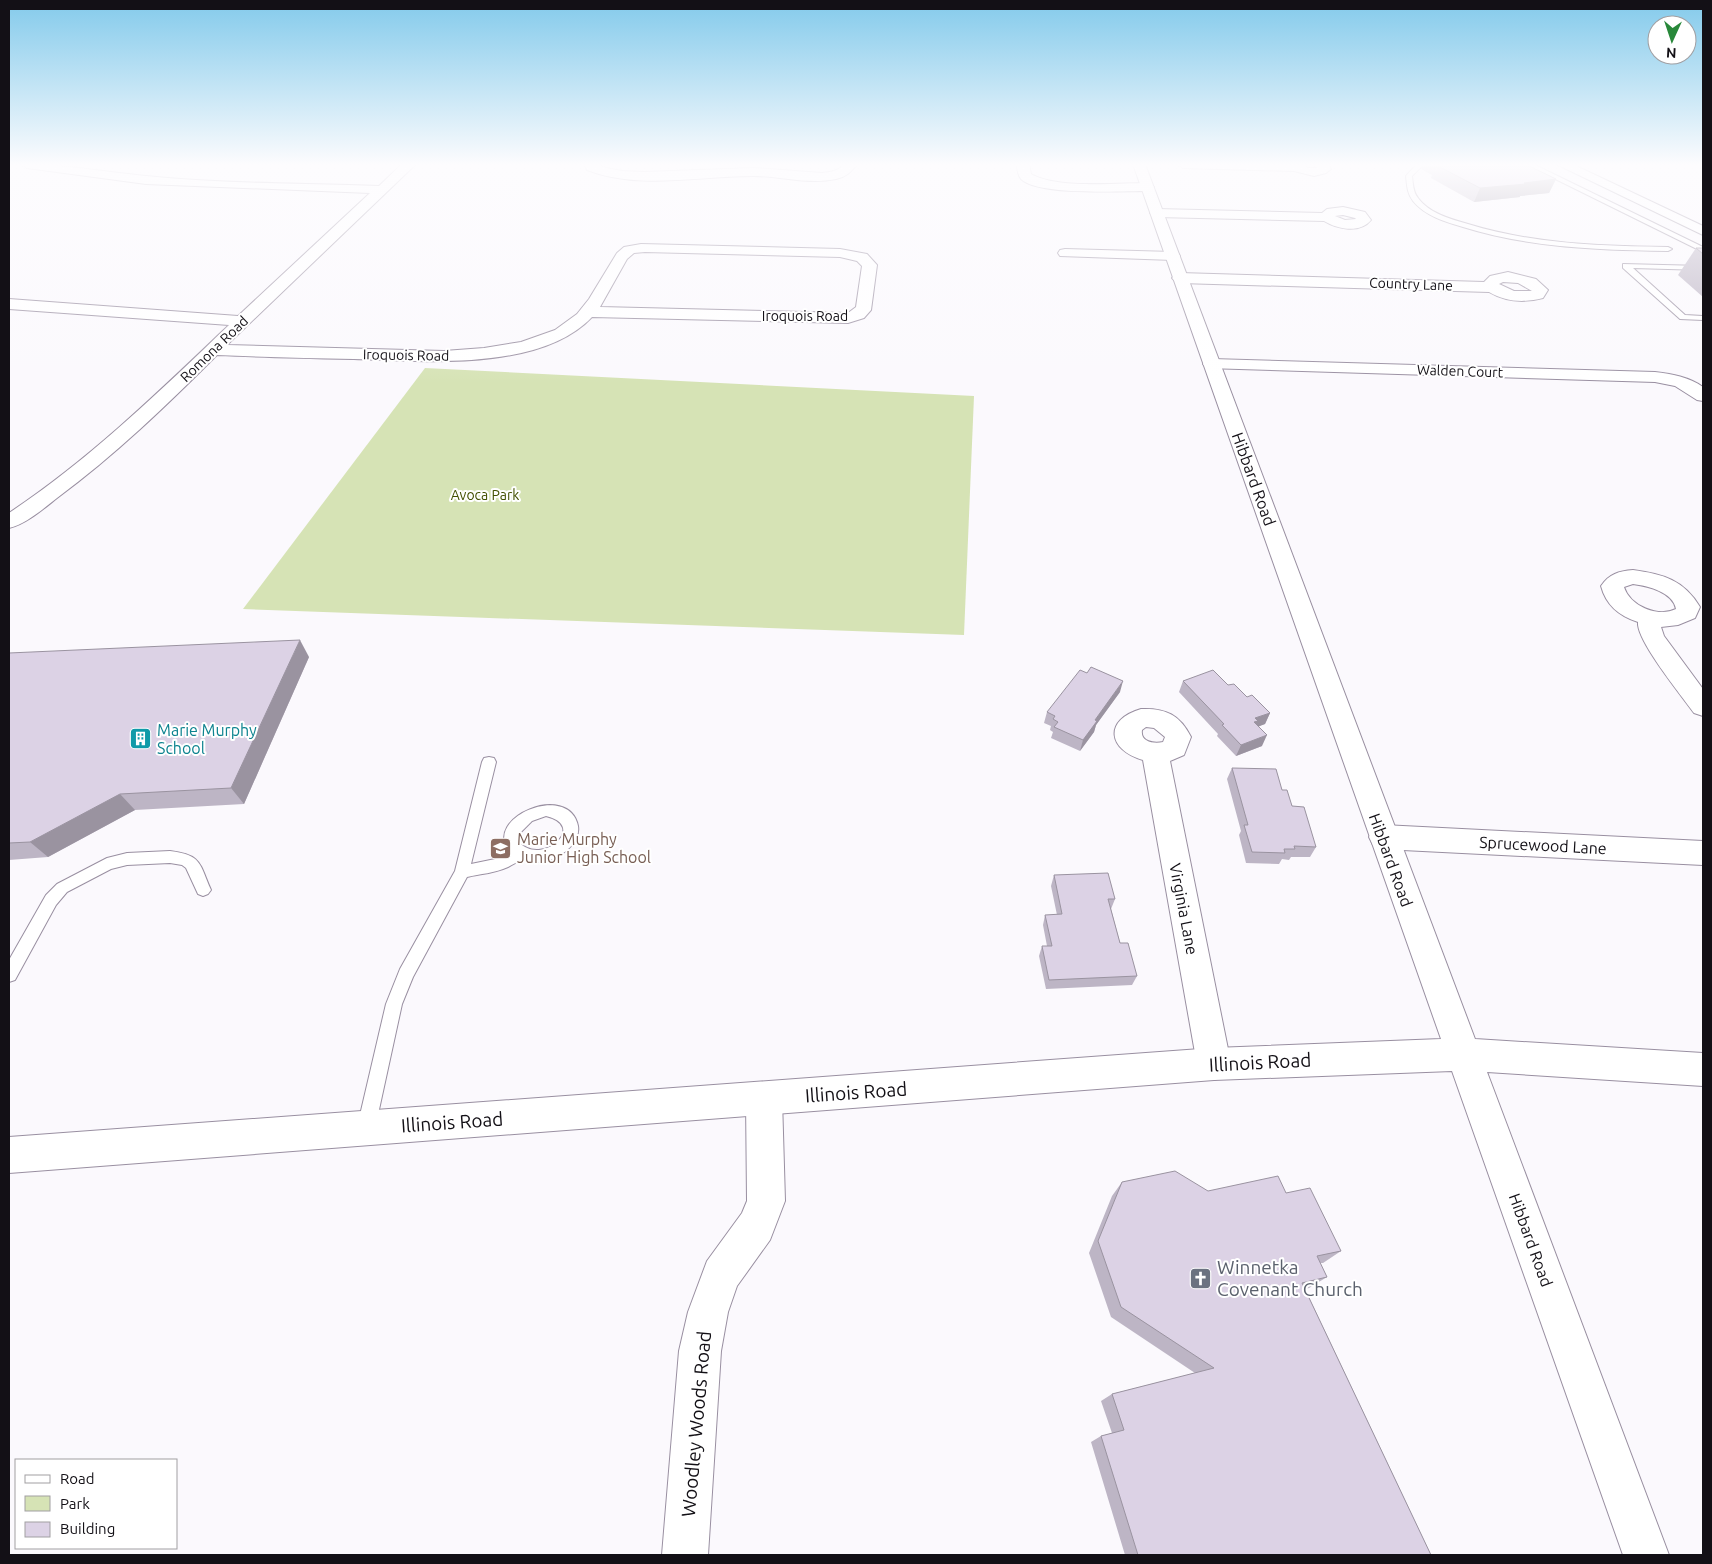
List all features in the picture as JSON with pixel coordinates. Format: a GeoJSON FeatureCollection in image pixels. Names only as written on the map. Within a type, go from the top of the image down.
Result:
{"type":"FeatureCollection","features":[{"type":"Feature","properties":{"kind":"street","name":"Romona Road"},"geometry":{"type":"LineString","coordinates":[[9,522],[74,477],[143,417],[332,237]]}},
{"type":"Feature","properties":{"kind":"street","name":"Hibbard Road"},"geometry":{"type":"LineString","coordinates":[[1166,237],[1646,1555]]}},
{"type":"Feature","properties":{"kind":"street","name":"Iroquois Road"},"geometry":{"type":"LineString","coordinates":[[213,350],[426,356],[467,355],[509,350],[550,338],[566,331],[590,312],[621,257],[633,249],[840,253],[862,257],[870,265],[862,312],[857,316],[848,318],[590,312]]}},
{"type":"Feature","properties":{"kind":"street"},"geometry":{"type":"LineString","coordinates":[[1065,253],[1173,256]]}},
{"type":"Feature","properties":{"kind":"street","name":"Country Lane"},"geometry":{"type":"LineString","coordinates":[[1180,278],[1492,286]]}},
{"type":"Feature","properties":{"kind":"street"},"geometry":{"type":"LineString","coordinates":[[9,304],[243,321]]}},
{"type":"Feature","properties":{"kind":"street","name":"Walden Court"},"geometry":{"type":"LineString","coordinates":[[1212,364],[1655,377],[1689,385],[1703,396]]}},
{"type":"Feature","properties":{"kind":"street"},"geometry":{"type":"LineString","coordinates":[[1650,617],[1649,627],[1653,638],[1703,706]]}},
{"type":"Feature","properties":{"kind":"street","name":"Virginia Lane"},"geometry":{"type":"LineString","coordinates":[[1155,754],[1214,1064]]}},
{"type":"Feature","properties":{"kind":"street","name":"Sprucewood Lane"},"geometry":{"type":"LineString","coordinates":[[1383,837],[1703,853]]}},
{"type":"Feature","properties":{"kind":"street","name":"Illinois Road"},"geometry":{"type":"LineString","coordinates":[[9,1155],[1214,1064],[1462,1054],[1703,1069]]}},
{"type":"Feature","properties":{"kind":"street","name":"Woodley Woods Road"},"geometry":{"type":"LineString","coordinates":[[685,1555],[700,1351],[708,1312],[721,1275],[756,1226],[766,1201],[764,1099]]}},
{"type":"Feature","properties":{"kind":"lane"},"geometry":{"type":"LineString","coordinates":[[1507,237],[1532,242],[1581,246],[1668,249]]}},
{"type":"Feature","properties":{"kind":"lane"},"geometry":{"type":"LineString","coordinates":[[1676,237],[1703,250]]}},
{"type":"Feature","properties":{"kind":"lane"},"geometry":{"type":"LineString","coordinates":[[1703,268],[1626,266],[1683,317],[1703,318]]}},
{"type":"Feature","properties":{"kind":"lane"},"geometry":{"type":"LineString","coordinates":[[366,1128],[394,1004],[406,974],[462,872],[489,762]]}},
{"type":"Feature","properties":{"kind":"lane"},"geometry":{"type":"LineString","coordinates":[[462,872],[494,866],[522,853]]}},
{"type":"Feature","properties":{"kind":"lane"},"geometry":{"type":"LineString","coordinates":[[9,975],[51,900],[62,888],[107,864],[127,859],[185,859],[192,864],[203,890]]}},
{"type":"Feature","properties":{"kind":"green space","name":"Avoca Park"},"geometry":{"type":"Polygon","coordinates":[[[425,368],[974,396],[964,635],[243,609],[425,368]]]}},
{"type":"Feature","properties":{"kind":"building"},"geometry":{"type":"Polygon","coordinates":[[[1696,248],[1703,248],[1703,254],[1696,248]]]}},
{"type":"Feature","properties":{"kind":"building","name":"Marie Murphy School"},"geometry":{"type":"Polygon","coordinates":[[[300,640],[231,788],[120,794],[30,842],[9,843],[9,653],[300,640]]]}},
{"type":"Feature","properties":{"kind":"building"},"geometry":{"type":"Polygon","coordinates":[[[1091,667],[1123,681],[1083,740],[1054,727],[1058,722],[1053,719],[1055,716],[1047,712],[1080,670],[1087,673],[1091,667]]]}},
{"type":"Feature","properties":{"kind":"building"},"geometry":{"type":"Polygon","coordinates":[[[1213,670],[1228,685],[1234,684],[1247,697],[1252,695],[1270,713],[1255,718],[1258,721],[1254,722],[1267,735],[1241,745],[1222,725],[1224,724],[1183,681],[1213,670]]]}},
{"type":"Feature","properties":{"kind":"building"},"geometry":{"type":"Polygon","coordinates":[[[1232,768],[1276,769],[1282,790],[1287,790],[1292,806],[1304,807],[1316,847],[1294,846],[1295,849],[1284,849],[1285,853],[1252,852],[1244,825],[1248,825],[1232,768]]]}},
{"type":"Feature","properties":{"kind":"building"},"geometry":{"type":"Polygon","coordinates":[[[1108,873],[1115,899],[1108,899],[1120,943],[1128,943],[1137,976],[1049,980],[1042,946],[1052,946],[1045,915],[1062,914],[1054,875],[1108,873]]]}},
{"type":"Feature","properties":{"kind":"building"},"geometry":{"type":"Polygon","coordinates":[[[1175,1171],[1208,1191],[1278,1176],[1286,1193],[1310,1188],[1341,1251],[1317,1256],[1327,1277],[1302,1283],[1431,1555],[1138,1555],[1101,1436],[1124,1430],[1112,1394],[1214,1368],[1121,1307],[1098,1241],[1122,1182],[1175,1171]]]}},
{"type":"Feature","properties":{"kind":"place","name":"Marie Murphy School"},"geometry":{"type":"Point","coordinates":[141,739]}},
{"type":"Feature","properties":{"kind":"place","name":"Marie Murphy Junior High School"},"geometry":{"type":"Point","coordinates":[501,848]}},
{"type":"Feature","properties":{"kind":"place","name":"Winnetka Covenant Church"},"geometry":{"type":"Point","coordinates":[1201,1278]}}]}
